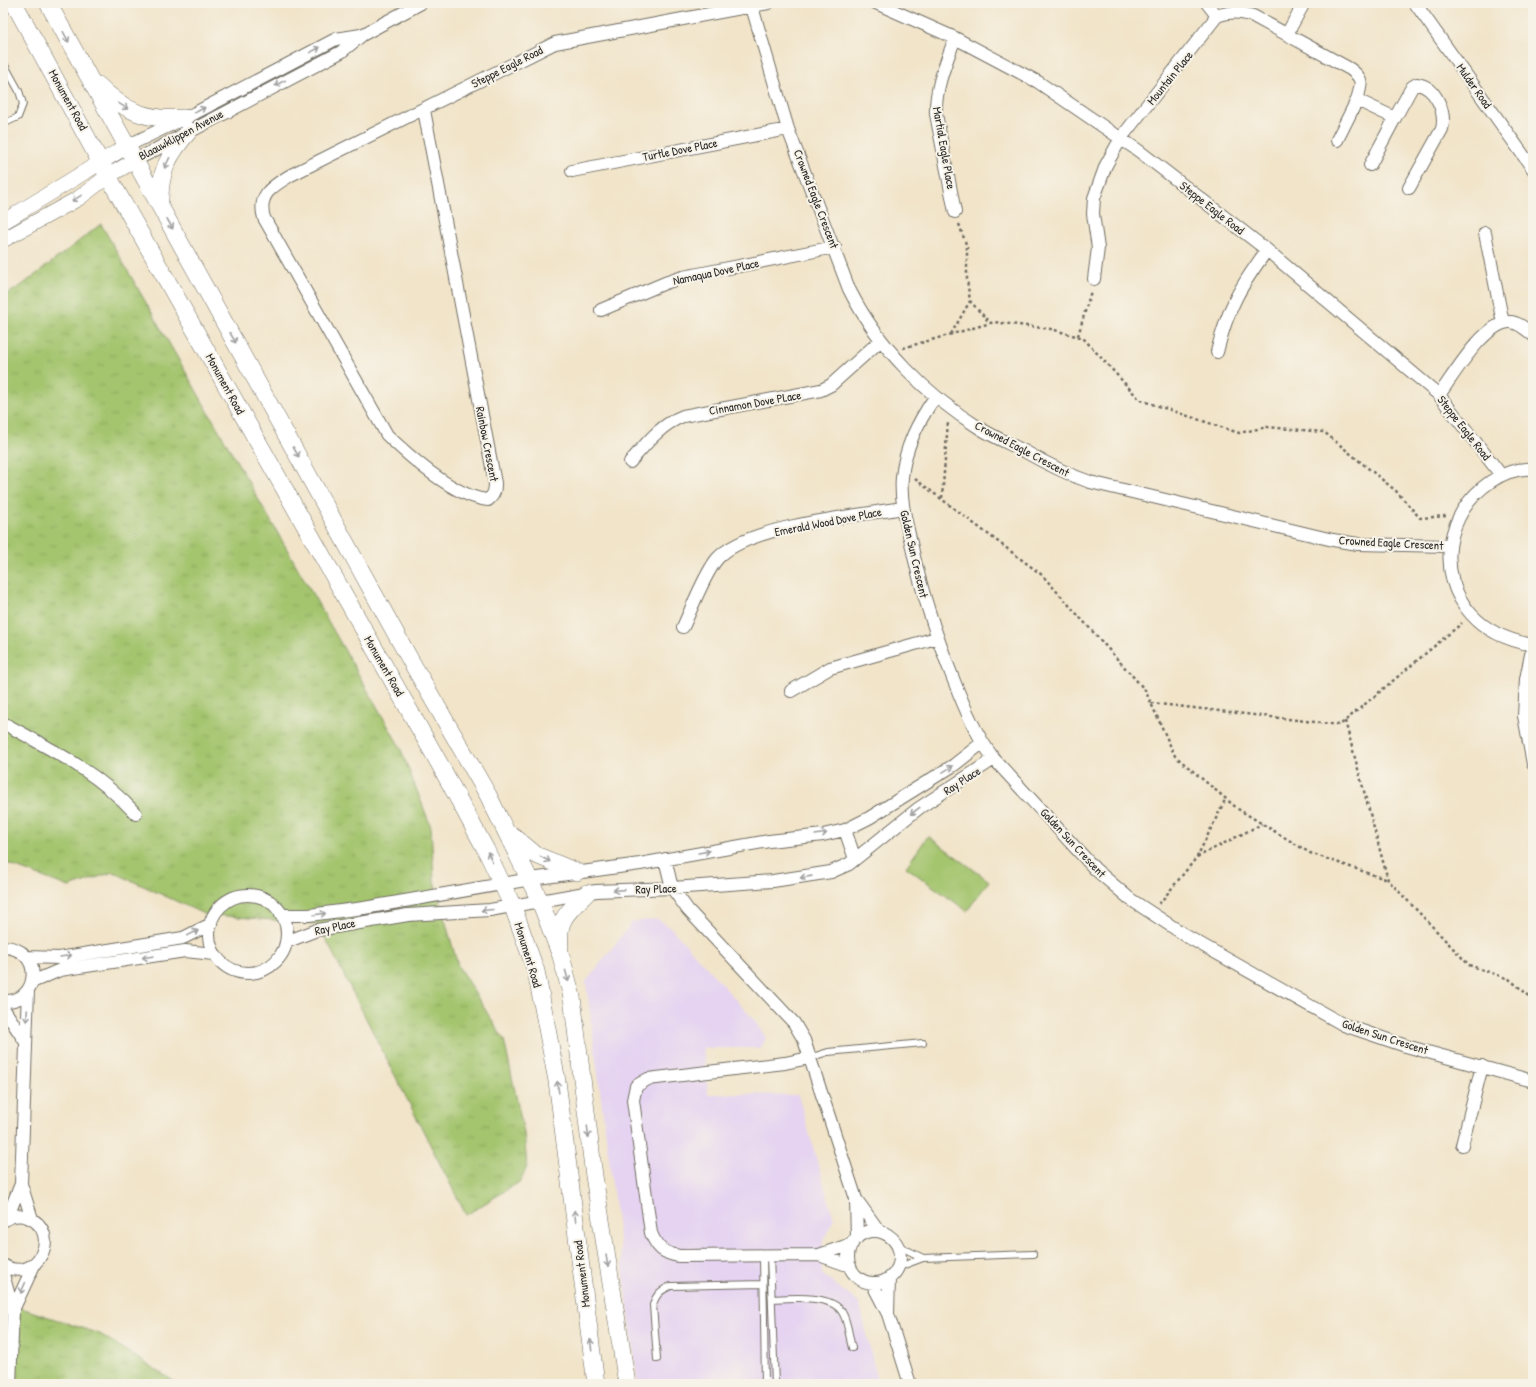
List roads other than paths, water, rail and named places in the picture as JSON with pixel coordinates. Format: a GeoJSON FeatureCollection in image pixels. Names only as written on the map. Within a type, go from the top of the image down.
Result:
{"type":"FeatureCollection","features":[{"type":"Feature","properties":{"kind":"main road","name":"Monument Road"},"geometry":{"type":"LineString","coordinates":[[14,3],[439,763],[486,850],[513,907],[536,971],[557,1080],[596,1384]]}},
{"type":"Feature","properties":{"kind":"main road"},"geometry":{"type":"LineString","coordinates":[[48,3],[412,663],[488,795],[531,878],[561,956],[572,997],[594,1176],[627,1384]]}},
{"type":"Feature","properties":{"kind":"main road"},"geometry":{"type":"LineString","coordinates":[[84,70],[111,98],[138,114],[186,124],[179,143],[163,170],[160,185],[160,206]]}},
{"type":"Feature","properties":{"kind":"main road"},"geometry":{"type":"LineString","coordinates":[[503,826],[536,855],[577,872]]}},
{"type":"Feature","properties":{"kind":"main road"},"geometry":{"type":"LineString","coordinates":[[561,956],[559,932],[561,923],[565,915],[587,893]]}},
{"type":"Feature","properties":{"kind":"street","name":"Blaauwklippen Avenue"},"geometry":{"type":"LineString","coordinates":[[131,153],[186,124],[341,52],[362,35],[421,3]]}},
{"type":"Feature","properties":{"kind":"street","name":"Steppe Eagle Road"},"geometry":{"type":"LineString","coordinates":[[269,191],[291,175],[424,110],[555,43],[768,3]]}},
{"type":"Feature","properties":{"kind":"street","name":"Steppe Eagle Road"},"geometry":{"type":"LineString","coordinates":[[876,3],[956,38],[1038,82],[1121,138],[1267,250],[1439,395],[1501,475]]}},
{"type":"Feature","properties":{"kind":"street"},"geometry":{"type":"LineString","coordinates":[[1207,3],[1217,16],[1228,12],[1240,12],[1252,16],[1287,34],[1356,74],[1362,83],[1357,100],[1337,140]]}},
{"type":"Feature","properties":{"kind":"street"},"geometry":{"type":"LineString","coordinates":[[1287,34],[1304,3]]}},
{"type":"Feature","properties":{"kind":"street","name":"Mulder Road"},"geometry":{"type":"LineString","coordinates":[[1415,3],[1533,169]]}},
{"type":"Feature","properties":{"kind":"street","name":"Crowned Eagle Crescent"},"geometry":{"type":"LineString","coordinates":[[752,7],[788,129],[835,247],[849,289],[858,306],[881,340],[935,397],[981,429],[1056,468],[1090,482],[1333,540],[1358,544],[1449,546]]}},
{"type":"Feature","properties":{"kind":"street","name":"Mountain Place"},"geometry":{"type":"LineString","coordinates":[[1094,279],[1098,248],[1093,214],[1094,198],[1106,165],[1121,138],[1217,16]]}},
{"type":"Feature","properties":{"kind":"street","name":"Martial Eagle Place"},"geometry":{"type":"LineString","coordinates":[[955,212],[937,120],[936,103],[938,85],[956,38]]}},
{"type":"Feature","properties":{"kind":"street"},"geometry":{"type":"LineString","coordinates":[[1370,165],[1412,88],[1417,84],[1427,88],[1441,106],[1443,113],[1442,129],[1408,188]]}},
{"type":"Feature","properties":{"kind":"street"},"geometry":{"type":"LineString","coordinates":[[1357,100],[1396,118]]}},
{"type":"Feature","properties":{"kind":"street","name":"Rainbow Crescent"},"geometry":{"type":"LineString","coordinates":[[269,191],[263,199],[262,210],[264,218],[387,435],[408,455],[454,488],[469,496],[488,500],[493,496],[495,491],[495,483],[424,110]]}},
{"type":"Feature","properties":{"kind":"street","name":"Blaauwklippen Avenue"},"geometry":{"type":"LineString","coordinates":[[3,222],[186,124]]}},
{"type":"Feature","properties":{"kind":"street","name":"Turtle Dove Place"},"geometry":{"type":"LineString","coordinates":[[572,171],[788,129]]}},
{"type":"Feature","properties":{"kind":"street","name":"Blaauwklippen Avenue"},"geometry":{"type":"LineString","coordinates":[[3,240],[79,198],[105,168]]}},
{"type":"Feature","properties":{"kind":"street"},"geometry":{"type":"LineString","coordinates":[[1485,233],[1504,323]]}},
{"type":"Feature","properties":{"kind":"street","name":"Namaqua Dove Place"},"geometry":{"type":"LineString","coordinates":[[601,310],[664,283],[684,277],[835,247]]}},
{"type":"Feature","properties":{"kind":"street"},"geometry":{"type":"LineString","coordinates":[[1217,352],[1233,300],[1243,282],[1267,250]]}},
{"type":"Feature","properties":{"kind":"street"},"geometry":{"type":"LineString","coordinates":[[1439,395],[1478,342],[1489,331],[1504,323],[1510,322],[1519,325],[1533,335]]}},
{"type":"Feature","properties":{"kind":"street","name":"Cinnamon Dove PLace"},"geometry":{"type":"LineString","coordinates":[[630,462],[669,421],[683,416],[821,390],[831,385],[881,340]]}},
{"type":"Feature","properties":{"kind":"street","name":"Golden Sun Crescent"},"geometry":{"type":"LineString","coordinates":[[935,397],[914,431],[907,453],[904,470],[903,508],[917,571],[936,638],[966,710],[982,743],[994,759],[1095,869],[1130,899],[1188,937],[1344,1025],[1406,1046],[1533,1081]]}},
{"type":"Feature","properties":{"kind":"street"},"geometry":{"type":"LineString","coordinates":[[1533,469],[1527,468],[1501,475],[1477,492],[1459,515],[1449,546],[1450,568],[1457,593],[1472,615],[1491,631],[1533,645],[1526,679],[1524,716],[1533,764]]}},
{"type":"Feature","properties":{"kind":"street","name":"Emerald Wood Dove Place"},"geometry":{"type":"LineString","coordinates":[[683,627],[711,569],[718,559],[728,550],[749,539],[790,527],[903,508]]}},
{"type":"Feature","properties":{"kind":"street"},"geometry":{"type":"LineString","coordinates":[[791,690],[830,668],[936,638]]}},
{"type":"Feature","properties":{"kind":"street"},"geometry":{"type":"LineString","coordinates":[[3,723],[82,767],[111,788],[136,814]]}},
{"type":"Feature","properties":{"kind":"street","name":"Ray Place"},"geometry":{"type":"LineString","coordinates":[[282,914],[309,915],[364,908],[531,878],[665,859],[845,830],[869,818],[954,765],[982,743]]}},
{"type":"Feature","properties":{"kind":"street","name":"Ray Place"},"geometry":{"type":"LineString","coordinates":[[286,942],[316,930],[408,915],[513,907],[587,893],[808,877],[831,872],[849,864],[919,808],[994,759]]}},
{"type":"Feature","properties":{"kind":"street"},"geometry":{"type":"LineString","coordinates":[[929,780],[937,796]]}},
{"type":"Feature","properties":{"kind":"street"},"geometry":{"type":"LineString","coordinates":[[845,830],[855,859]]}},
{"type":"Feature","properties":{"kind":"street"},"geometry":{"type":"LineString","coordinates":[[665,859],[672,888],[688,910],[794,1024],[804,1040],[856,1199],[879,1232]]}},
{"type":"Feature","properties":{"kind":"street"},"geometry":{"type":"LineString","coordinates":[[242,895],[254,895],[266,899],[276,906],[282,914],[286,928],[286,942],[281,954],[272,964],[261,971],[247,973],[234,970],[223,964],[214,954],[210,941],[211,924],[213,917],[220,907],[230,899],[242,895]]}},
{"type":"Feature","properties":{"kind":"street"},"geometry":{"type":"LineString","coordinates":[[27,957],[59,958],[183,938],[211,924]]}},
{"type":"Feature","properties":{"kind":"street"},"geometry":{"type":"LineString","coordinates":[[3,947],[16,949],[27,957],[31,964],[33,973],[30,986],[25,1041],[21,1184],[32,1219],[41,1229],[45,1241],[44,1250],[34,1265],[13,1310]]}},
{"type":"Feature","properties":{"kind":"street"},"geometry":{"type":"LineString","coordinates":[[3,1001],[14,1000],[22,996],[30,986],[60,970],[185,951],[214,954]]}},
{"type":"Feature","properties":{"kind":"street"},"geometry":{"type":"LineString","coordinates":[[3,1008],[25,1041]]}},
{"type":"Feature","properties":{"kind":"street"},"geometry":{"type":"LineString","coordinates":[[809,1058],[785,1063],[641,1081],[633,1092],[632,1100],[651,1233],[658,1248],[665,1253],[679,1256],[766,1256],[819,1255],[855,1241],[864,1234],[879,1232],[886,1234],[897,1245],[900,1252],[898,1267],[889,1279],[881,1283],[872,1283],[858,1278],[850,1266],[848,1258],[855,1241],[856,1199]]}},
{"type":"Feature","properties":{"kind":"street"},"geometry":{"type":"LineString","coordinates":[[1462,1145],[1482,1066]]}},
{"type":"Feature","properties":{"kind":"street"},"geometry":{"type":"LineString","coordinates":[[5,1220],[21,1184]]}},
{"type":"Feature","properties":{"kind":"street"},"geometry":{"type":"LineString","coordinates":[[5,1220],[15,1216],[32,1219]]}},
{"type":"Feature","properties":{"kind":"street"},"geometry":{"type":"LineString","coordinates":[[819,1255],[850,1266]]}},
{"type":"Feature","properties":{"kind":"street"},"geometry":{"type":"LineString","coordinates":[[3,1265],[17,1270],[25,1269],[34,1265]]}},
{"type":"Feature","properties":{"kind":"street"},"geometry":{"type":"LineString","coordinates":[[3,1274],[13,1310],[10,1384]]}},
{"type":"Feature","properties":{"kind":"street"},"geometry":{"type":"LineString","coordinates":[[888,1314],[889,1279]]}},
{"type":"Feature","properties":{"kind":"street"},"geometry":{"type":"LineString","coordinates":[[872,1283],[888,1314],[910,1384]]}},
{"type":"Feature","properties":{"kind":"lane"},"geometry":{"type":"LineString","coordinates":[[3,62],[5,72],[19,91],[23,104],[18,117],[3,124]]}},
{"type":"Feature","properties":{"kind":"lane"},"geometry":{"type":"LineString","coordinates":[[809,1058],[828,1052],[923,1043]]}},
{"type":"Feature","properties":{"kind":"lane"},"geometry":{"type":"LineString","coordinates":[[897,1245],[922,1258]]}},
{"type":"Feature","properties":{"kind":"lane"},"geometry":{"type":"LineString","coordinates":[[898,1267],[922,1258],[1033,1254]]}},
{"type":"Feature","properties":{"kind":"lane"},"geometry":{"type":"LineString","coordinates":[[765,1384],[763,1284],[766,1256]]}},
{"type":"Feature","properties":{"kind":"lane"},"geometry":{"type":"LineString","coordinates":[[766,1256],[772,1299],[775,1384]]}},
{"type":"Feature","properties":{"kind":"lane"},"geometry":{"type":"LineString","coordinates":[[657,1359],[652,1305],[655,1298],[661,1291],[671,1286],[763,1284]]}},
{"type":"Feature","properties":{"kind":"lane"},"geometry":{"type":"LineString","coordinates":[[772,1299],[821,1299],[837,1306],[843,1312],[852,1348]]}}]}
